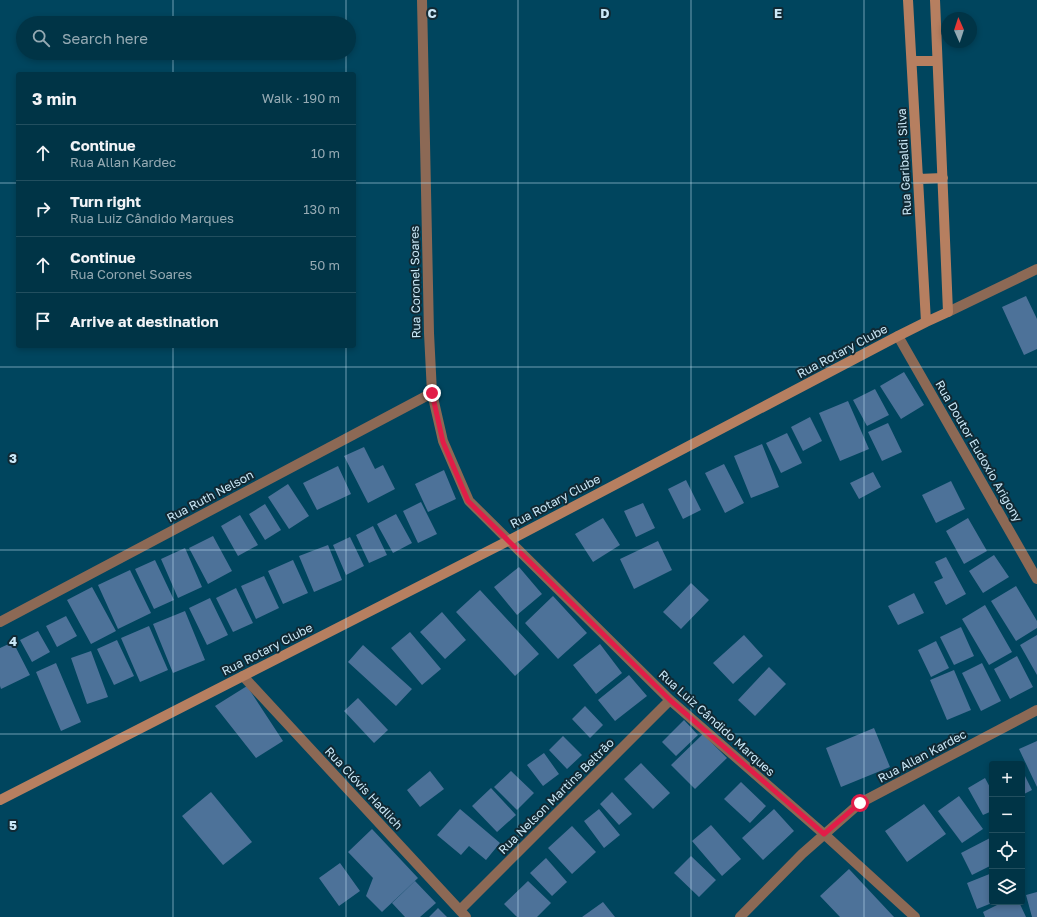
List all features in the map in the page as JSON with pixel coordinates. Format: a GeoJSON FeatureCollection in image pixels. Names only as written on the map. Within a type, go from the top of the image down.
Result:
{"type":"FeatureCollection","features":[{"type":"Feature","properties":{"kind":"street","name":"Rua Coronel Soares"},"geometry":{"type":"LineString","coordinates":[[422,0],[429,333],[432,393],[443,442],[468,501],[508,541]]}},
{"type":"Feature","properties":{"kind":"street","name":"Rua Garibaldi Silva"},"geometry":{"type":"LineString","coordinates":[[908,0],[926,322]]}},
{"type":"Feature","properties":{"kind":"street"},"geometry":{"type":"LineString","coordinates":[[935,0],[948,312]]}},
{"type":"Feature","properties":{"kind":"street"},"geometry":{"type":"LineString","coordinates":[[912,61],[937,61]]}},
{"type":"Feature","properties":{"kind":"street"},"geometry":{"type":"LineString","coordinates":[[918,179],[942,178]]}},
{"type":"Feature","properties":{"kind":"street","name":"Rua Rotary Clube"},"geometry":{"type":"LineString","coordinates":[[0,800],[508,541],[898,336],[1037,269]]}},
{"type":"Feature","properties":{"kind":"street","name":"Rua Doutor Eudoxio Arigony"},"geometry":{"type":"LineString","coordinates":[[898,336],[1037,579]]}},
{"type":"Feature","properties":{"kind":"street","name":"Rua Ruth Nelson"},"geometry":{"type":"LineString","coordinates":[[0,622],[432,393]]}},
{"type":"Feature","properties":{"kind":"street","name":"Rua Luiz Cândido Marques"},"geometry":{"type":"LineString","coordinates":[[508,541],[670,700],[824,834],[915,917]]}},
{"type":"Feature","properties":{"kind":"street","name":"Rua Clóvis Hadlich"},"geometry":{"type":"LineString","coordinates":[[243,676],[463,914]]}},
{"type":"Feature","properties":{"kind":"street","name":"Rua Nelson Martins Beltrão"},"geometry":{"type":"LineString","coordinates":[[463,914],[670,700]]}},
{"type":"Feature","properties":{"kind":"street","name":"Rua Allan Kardec"},"geometry":{"type":"LineString","coordinates":[[740,917],[802,854],[860,803],[1037,710]]}},
{"type":"Feature","properties":{"kind":"building"},"geometry":{"type":"Polygon","coordinates":[[[1026,296],[1037,319],[1037,349],[1024,355],[1002,307],[1026,296]]]}},
{"type":"Feature","properties":{"kind":"building"},"geometry":{"type":"Polygon","coordinates":[[[904,372],[924,405],[901,419],[880,386],[904,372]]]}},
{"type":"Feature","properties":{"kind":"building"},"geometry":{"type":"Polygon","coordinates":[[[875,389],[889,415],[867,426],[853,400],[875,389]]]}},
{"type":"Feature","properties":{"kind":"building"},"geometry":{"type":"Polygon","coordinates":[[[848,401],[869,449],[840,461],[819,413],[848,401]]]}},
{"type":"Feature","properties":{"kind":"building"},"geometry":{"type":"Polygon","coordinates":[[[810,417],[822,441],[803,451],[791,427],[810,417]]]}},
{"type":"Feature","properties":{"kind":"building"},"geometry":{"type":"Polygon","coordinates":[[[888,423],[902,452],[882,461],[868,432],[888,423]]]}},
{"type":"Feature","properties":{"kind":"building"},"geometry":{"type":"Polygon","coordinates":[[[787,433],[802,463],[781,473],[766,443],[787,433]]]}},
{"type":"Feature","properties":{"kind":"building"},"geometry":{"type":"Polygon","coordinates":[[[762,444],[779,487],[751,498],[734,456],[762,444]]]}},
{"type":"Feature","properties":{"kind":"building"},"geometry":{"type":"Polygon","coordinates":[[[364,447],[375,469],[383,465],[395,489],[368,503],[344,456],[364,447]]]}},
{"type":"Feature","properties":{"kind":"building"},"geometry":{"type":"Polygon","coordinates":[[[724,464],[744,503],[725,513],[705,473],[724,464]]]}},
{"type":"Feature","properties":{"kind":"building"},"geometry":{"type":"Polygon","coordinates":[[[338,466],[351,494],[317,510],[303,483],[338,466]]]}},
{"type":"Feature","properties":{"kind":"building"},"geometry":{"type":"Polygon","coordinates":[[[444,470],[456,499],[428,512],[415,484],[444,470]]]}},
{"type":"Feature","properties":{"kind":"building"},"geometry":{"type":"Polygon","coordinates":[[[873,472],[881,487],[859,499],[850,483],[873,472]]]}},
{"type":"Feature","properties":{"kind":"building"},"geometry":{"type":"Polygon","coordinates":[[[686,480],[701,510],[683,519],[668,489],[686,480]]]}},
{"type":"Feature","properties":{"kind":"building"},"geometry":{"type":"Polygon","coordinates":[[[951,481],[965,509],[936,523],[922,495],[951,481]]]}},
{"type":"Feature","properties":{"kind":"building"},"geometry":{"type":"Polygon","coordinates":[[[288,484],[309,516],[289,529],[268,497],[288,484]]]}},
{"type":"Feature","properties":{"kind":"building"},"geometry":{"type":"Polygon","coordinates":[[[421,502],[437,534],[418,543],[403,511],[421,502]]]}},
{"type":"Feature","properties":{"kind":"building"},"geometry":{"type":"Polygon","coordinates":[[[643,503],[655,528],[636,537],[624,511],[643,503]]]}},
{"type":"Feature","properties":{"kind":"building"},"geometry":{"type":"Polygon","coordinates":[[[265,504],[281,530],[265,540],[249,514],[265,504]]]}},
{"type":"Feature","properties":{"kind":"building"},"geometry":{"type":"Polygon","coordinates":[[[396,514],[412,543],[393,553],[377,524],[396,514]]]}},
{"type":"Feature","properties":{"kind":"building"},"geometry":{"type":"Polygon","coordinates":[[[240,515],[258,545],[238,556],[221,526],[240,515]]]}},
{"type":"Feature","properties":{"kind":"building"},"geometry":{"type":"Polygon","coordinates":[[[603,518],[620,545],[593,562],[575,534],[603,518]]]}},
{"type":"Feature","properties":{"kind":"building"},"geometry":{"type":"Polygon","coordinates":[[[968,518],[987,551],[964,564],[946,531],[968,518]]]}},
{"type":"Feature","properties":{"kind":"building"},"geometry":{"type":"Polygon","coordinates":[[[373,526],[387,555],[369,563],[356,535],[373,526]]]}},
{"type":"Feature","properties":{"kind":"building"},"geometry":{"type":"Polygon","coordinates":[[[213,536],[232,571],[208,584],[189,548],[213,536]]]}},
{"type":"Feature","properties":{"kind":"building"},"geometry":{"type":"Polygon","coordinates":[[[350,537],[364,566],[346,575],[333,545],[350,537]]]}},
{"type":"Feature","properties":{"kind":"building"},"geometry":{"type":"Polygon","coordinates":[[[658,541],[672,570],[634,589],[620,559],[658,541]]]}},
{"type":"Feature","properties":{"kind":"building"},"geometry":{"type":"Polygon","coordinates":[[[328,545],[342,580],[314,592],[299,556],[328,545]]]}},
{"type":"Feature","properties":{"kind":"building"},"geometry":{"type":"Polygon","coordinates":[[[185,548],[202,587],[178,598],[161,559],[185,548]]]}},
{"type":"Feature","properties":{"kind":"building"},"geometry":{"type":"Polygon","coordinates":[[[994,555],[1009,577],[983,593],[969,571],[994,555]]]}},
{"type":"Feature","properties":{"kind":"building"},"geometry":{"type":"Polygon","coordinates":[[[946,557],[966,594],[946,605],[934,582],[943,578],[935,562],[946,557]]]}},
{"type":"Feature","properties":{"kind":"building"},"geometry":{"type":"Polygon","coordinates":[[[155,560],[174,600],[154,609],[135,569],[155,560]]]}},
{"type":"Feature","properties":{"kind":"building"},"geometry":{"type":"Polygon","coordinates":[[[293,560],[308,593],[283,604],[268,571],[293,560]]]}},
{"type":"Feature","properties":{"kind":"building"},"geometry":{"type":"Polygon","coordinates":[[[519,567],[542,594],[517,615],[494,587],[519,567]]]}},
{"type":"Feature","properties":{"kind":"building"},"geometry":{"type":"Polygon","coordinates":[[[130,570],[151,613],[118,629],[98,585],[130,570]]]}},
{"type":"Feature","properties":{"kind":"building"},"geometry":{"type":"Polygon","coordinates":[[[264,576],[279,608],[256,619],[241,586],[264,576]]]}},
{"type":"Feature","properties":{"kind":"building"},"geometry":{"type":"Polygon","coordinates":[[[691,583],[709,600],[681,629],[663,612],[691,583]]]}},
{"type":"Feature","properties":{"kind":"building"},"geometry":{"type":"Polygon","coordinates":[[[1016,586],[1037,621],[1037,628],[1016,641],[991,601],[1016,586]]]}},
{"type":"Feature","properties":{"kind":"building"},"geometry":{"type":"Polygon","coordinates":[[[92,587],[116,631],[91,644],[67,600],[92,587]]]}},
{"type":"Feature","properties":{"kind":"building"},"geometry":{"type":"Polygon","coordinates":[[[236,588],[253,623],[233,632],[216,598],[236,588]]]}},
{"type":"Feature","properties":{"kind":"building"},"geometry":{"type":"Polygon","coordinates":[[[480,590],[539,654],[515,676],[456,612],[480,590]]]}},
{"type":"Feature","properties":{"kind":"building"},"geometry":{"type":"Polygon","coordinates":[[[914,593],[924,613],[898,625],[888,606],[914,593]]]}},
{"type":"Feature","properties":{"kind":"building"},"geometry":{"type":"Polygon","coordinates":[[[553,596],[587,633],[558,659],[525,623],[553,596]]]}},
{"type":"Feature","properties":{"kind":"building"},"geometry":{"type":"Polygon","coordinates":[[[210,598],[228,635],[207,645],[189,608],[210,598]]]}},
{"type":"Feature","properties":{"kind":"building"},"geometry":{"type":"Polygon","coordinates":[[[985,605],[1012,652],[989,665],[962,619],[985,605]]]}},
{"type":"Feature","properties":{"kind":"building"},"geometry":{"type":"Polygon","coordinates":[[[185,611],[205,660],[173,673],[153,624],[185,611]]]}},
{"type":"Feature","properties":{"kind":"building"},"geometry":{"type":"Polygon","coordinates":[[[442,612],[466,640],[445,659],[420,632],[442,612]]]}},
{"type":"Feature","properties":{"kind":"building"},"geometry":{"type":"Polygon","coordinates":[[[66,616],[77,636],[57,647],[46,626],[66,616]]]}},
{"type":"Feature","properties":{"kind":"building"},"geometry":{"type":"Polygon","coordinates":[[[149,626],[168,670],[140,682],[121,638],[149,626]]]}},
{"type":"Feature","properties":{"kind":"building"},"geometry":{"type":"Polygon","coordinates":[[[961,627],[974,656],[954,665],[940,637],[961,627]]]}},
{"type":"Feature","properties":{"kind":"building"},"geometry":{"type":"Polygon","coordinates":[[[38,631],[50,652],[32,662],[20,640],[38,631]]]}},
{"type":"Feature","properties":{"kind":"building"},"geometry":{"type":"Polygon","coordinates":[[[410,632],[441,669],[422,685],[391,648],[410,632]]]}},
{"type":"Feature","properties":{"kind":"building"},"geometry":{"type":"Polygon","coordinates":[[[744,635],[763,656],[733,684],[713,663],[744,635]]]}},
{"type":"Feature","properties":{"kind":"building"},"geometry":{"type":"Polygon","coordinates":[[[1037,635],[1037,675],[1020,645],[1037,635]]]}},
{"type":"Feature","properties":{"kind":"building"},"geometry":{"type":"Polygon","coordinates":[[[117,640],[134,676],[114,685],[97,649],[117,640]]]}},
{"type":"Feature","properties":{"kind":"building"},"geometry":{"type":"Polygon","coordinates":[[[936,641],[949,668],[931,677],[918,650],[936,641]]]}},
{"type":"Feature","properties":{"kind":"building"},"geometry":{"type":"Polygon","coordinates":[[[13,642],[30,675],[1,689],[0,648],[13,642]]]}},
{"type":"Feature","properties":{"kind":"building"},"geometry":{"type":"Polygon","coordinates":[[[600,644],[622,673],[596,694],[573,665],[600,644]]]}},
{"type":"Feature","properties":{"kind":"building"},"geometry":{"type":"Polygon","coordinates":[[[363,645],[412,689],[396,706],[348,662],[363,645]]]}},
{"type":"Feature","properties":{"kind":"building"},"geometry":{"type":"Polygon","coordinates":[[[91,651],[108,697],[87,704],[71,658],[91,651]]]}},
{"type":"Feature","properties":{"kind":"building"},"geometry":{"type":"Polygon","coordinates":[[[1017,656],[1033,687],[1010,699],[994,669],[1017,656]]]}},
{"type":"Feature","properties":{"kind":"building"},"geometry":{"type":"Polygon","coordinates":[[[56,663],[81,722],[61,731],[36,672],[56,663]]]}},
{"type":"Feature","properties":{"kind":"building"},"geometry":{"type":"Polygon","coordinates":[[[982,663],[1001,701],[981,711],[962,673],[982,663]]]}},
{"type":"Feature","properties":{"kind":"building"},"geometry":{"type":"Polygon","coordinates":[[[769,667],[786,684],[755,716],[738,700],[769,667]]]}},
{"type":"Feature","properties":{"kind":"building"},"geometry":{"type":"Polygon","coordinates":[[[954,670],[971,710],[947,720],[930,680],[954,670]]]}},
{"type":"Feature","properties":{"kind":"building"},"geometry":{"type":"Polygon","coordinates":[[[629,675],[647,696],[615,721],[598,700],[629,675]]]}},
{"type":"Feature","properties":{"kind":"building"},"geometry":{"type":"Polygon","coordinates":[[[247,686],[283,741],[256,758],[215,706],[247,686]]]}},
{"type":"Feature","properties":{"kind":"building"},"geometry":{"type":"Polygon","coordinates":[[[358,698],[388,730],[374,743],[344,711],[358,698]]]}},
{"type":"Feature","properties":{"kind":"building"},"geometry":{"type":"Polygon","coordinates":[[[585,706],[603,725],[590,738],[572,719],[585,706]]]}},
{"type":"Feature","properties":{"kind":"building"},"geometry":{"type":"Polygon","coordinates":[[[684,720],[698,735],[676,756],[662,742],[684,720]]]}},
{"type":"Feature","properties":{"kind":"building"},"geometry":{"type":"Polygon","coordinates":[[[874,728],[890,767],[841,787],[826,748],[874,728]]]}},
{"type":"Feature","properties":{"kind":"building"},"geometry":{"type":"Polygon","coordinates":[[[703,734],[727,758],[695,789],[671,765],[703,734]]]}},
{"type":"Feature","properties":{"kind":"building"},"geometry":{"type":"Polygon","coordinates":[[[563,736],[582,755],[567,769],[549,750],[563,736]]]}},
{"type":"Feature","properties":{"kind":"building"},"geometry":{"type":"Polygon","coordinates":[[[1037,741],[1037,787],[1025,761],[1019,749],[1037,741]]]}},
{"type":"Feature","properties":{"kind":"building"},"geometry":{"type":"Polygon","coordinates":[[[544,753],[559,774],[543,786],[527,765],[544,753]]]}},
{"type":"Feature","properties":{"kind":"building"},"geometry":{"type":"Polygon","coordinates":[[[641,763],[670,793],[653,809],[624,779],[641,763]]]}},
{"type":"Feature","properties":{"kind":"building"},"geometry":{"type":"Polygon","coordinates":[[[430,771],[444,789],[420,807],[407,790],[430,771]]]}},
{"type":"Feature","properties":{"kind":"building"},"geometry":{"type":"Polygon","coordinates":[[[511,771],[534,793],[517,810],[494,787],[511,771]]]}},
{"type":"Feature","properties":{"kind":"building"},"geometry":{"type":"Polygon","coordinates":[[[1025,776],[1032,790],[1025,794],[1025,776]]]}},
{"type":"Feature","properties":{"kind":"building"},"geometry":{"type":"Polygon","coordinates":[[[985,778],[989,785],[989,812],[983,815],[968,788],[985,778]]]}},
{"type":"Feature","properties":{"kind":"building"},"geometry":{"type":"Polygon","coordinates":[[[741,782],[766,806],[750,823],[724,799],[741,782]]]}},
{"type":"Feature","properties":{"kind":"building"},"geometry":{"type":"Polygon","coordinates":[[[491,788],[516,815],[497,832],[472,806],[491,788]]]}},
{"type":"Feature","properties":{"kind":"building"},"geometry":{"type":"Polygon","coordinates":[[[211,792],[252,842],[223,865],[182,816],[211,792]]]}},
{"type":"Feature","properties":{"kind":"building"},"geometry":{"type":"Polygon","coordinates":[[[612,792],[632,814],[619,825],[600,804],[612,792]]]}},
{"type":"Feature","properties":{"kind":"building"},"geometry":{"type":"Polygon","coordinates":[[[959,796],[983,829],[962,843],[938,811],[959,796]]]}},
{"type":"Feature","properties":{"kind":"building"},"geometry":{"type":"Polygon","coordinates":[[[924,804],[946,834],[907,862],[885,831],[924,804]]]}},
{"type":"Feature","properties":{"kind":"building"},"geometry":{"type":"Polygon","coordinates":[[[460,809],[500,843],[486,860],[469,846],[461,855],[437,835],[460,809]]]}},
{"type":"Feature","properties":{"kind":"building"},"geometry":{"type":"Polygon","coordinates":[[[599,809],[620,835],[604,848],[584,821],[599,809]]]}},
{"type":"Feature","properties":{"kind":"building"},"geometry":{"type":"Polygon","coordinates":[[[774,809],[794,831],[763,860],[742,838],[774,809]]]}},
{"type":"Feature","properties":{"kind":"building"},"geometry":{"type":"Polygon","coordinates":[[[711,825],[741,859],[722,876],[692,841],[711,825]]]}},
{"type":"Feature","properties":{"kind":"building"},"geometry":{"type":"Polygon","coordinates":[[[572,826],[596,852],[572,874],[548,848],[572,826]]]}},
{"type":"Feature","properties":{"kind":"building"},"geometry":{"type":"Polygon","coordinates":[[[372,829],[418,878],[382,912],[366,896],[373,878],[348,852],[372,829]]]}},
{"type":"Feature","properties":{"kind":"building"},"geometry":{"type":"Polygon","coordinates":[[[989,839],[989,866],[972,875],[961,853],[989,839]]]}},
{"type":"Feature","properties":{"kind":"building"},"geometry":{"type":"Polygon","coordinates":[[[691,856],[716,880],[699,897],[674,873],[691,856]]]}},
{"type":"Feature","properties":{"kind":"building"},"geometry":{"type":"Polygon","coordinates":[[[546,858],[567,882],[552,896],[530,873],[546,858]]]}},
{"type":"Feature","properties":{"kind":"building"},"geometry":{"type":"Polygon","coordinates":[[[340,863],[360,891],[339,906],[319,878],[340,863]]]}},
{"type":"Feature","properties":{"kind":"building"},"geometry":{"type":"Polygon","coordinates":[[[849,869],[894,917],[840,917],[820,896],[849,869]]]}},
{"type":"Feature","properties":{"kind":"building"},"geometry":{"type":"Polygon","coordinates":[[[989,874],[989,904],[977,909],[967,883],[989,874]]]}},
{"type":"Feature","properties":{"kind":"building"},"geometry":{"type":"Polygon","coordinates":[[[415,881],[436,903],[420,917],[405,917],[392,903],[415,881]]]}},
{"type":"Feature","properties":{"kind":"building"},"geometry":{"type":"Polygon","coordinates":[[[528,881],[551,903],[537,917],[517,917],[504,904],[528,881]]]}},
{"type":"Feature","properties":{"kind":"building"},"geometry":{"type":"Polygon","coordinates":[[[1037,892],[1037,917],[1032,917],[1026,895],[1037,892]]]}},
{"type":"Feature","properties":{"kind":"building"},"geometry":{"type":"Polygon","coordinates":[[[603,902],[615,917],[582,917],[603,902]]]}},
{"type":"Feature","properties":{"kind":"building"},"geometry":{"type":"Polygon","coordinates":[[[997,905],[1020,905],[1026,917],[985,917],[983,912],[997,905]]]}},
{"type":"Feature","properties":{"kind":"building"},"geometry":{"type":"Polygon","coordinates":[[[438,908],[447,917],[429,917],[438,908]]]}},
{"type":"Feature","properties":{"kind":"route"},"geometry":{"type":"LineString","coordinates":[[432,393],[443,442],[468,501],[670,700],[824,834],[860,803]]}}]}
